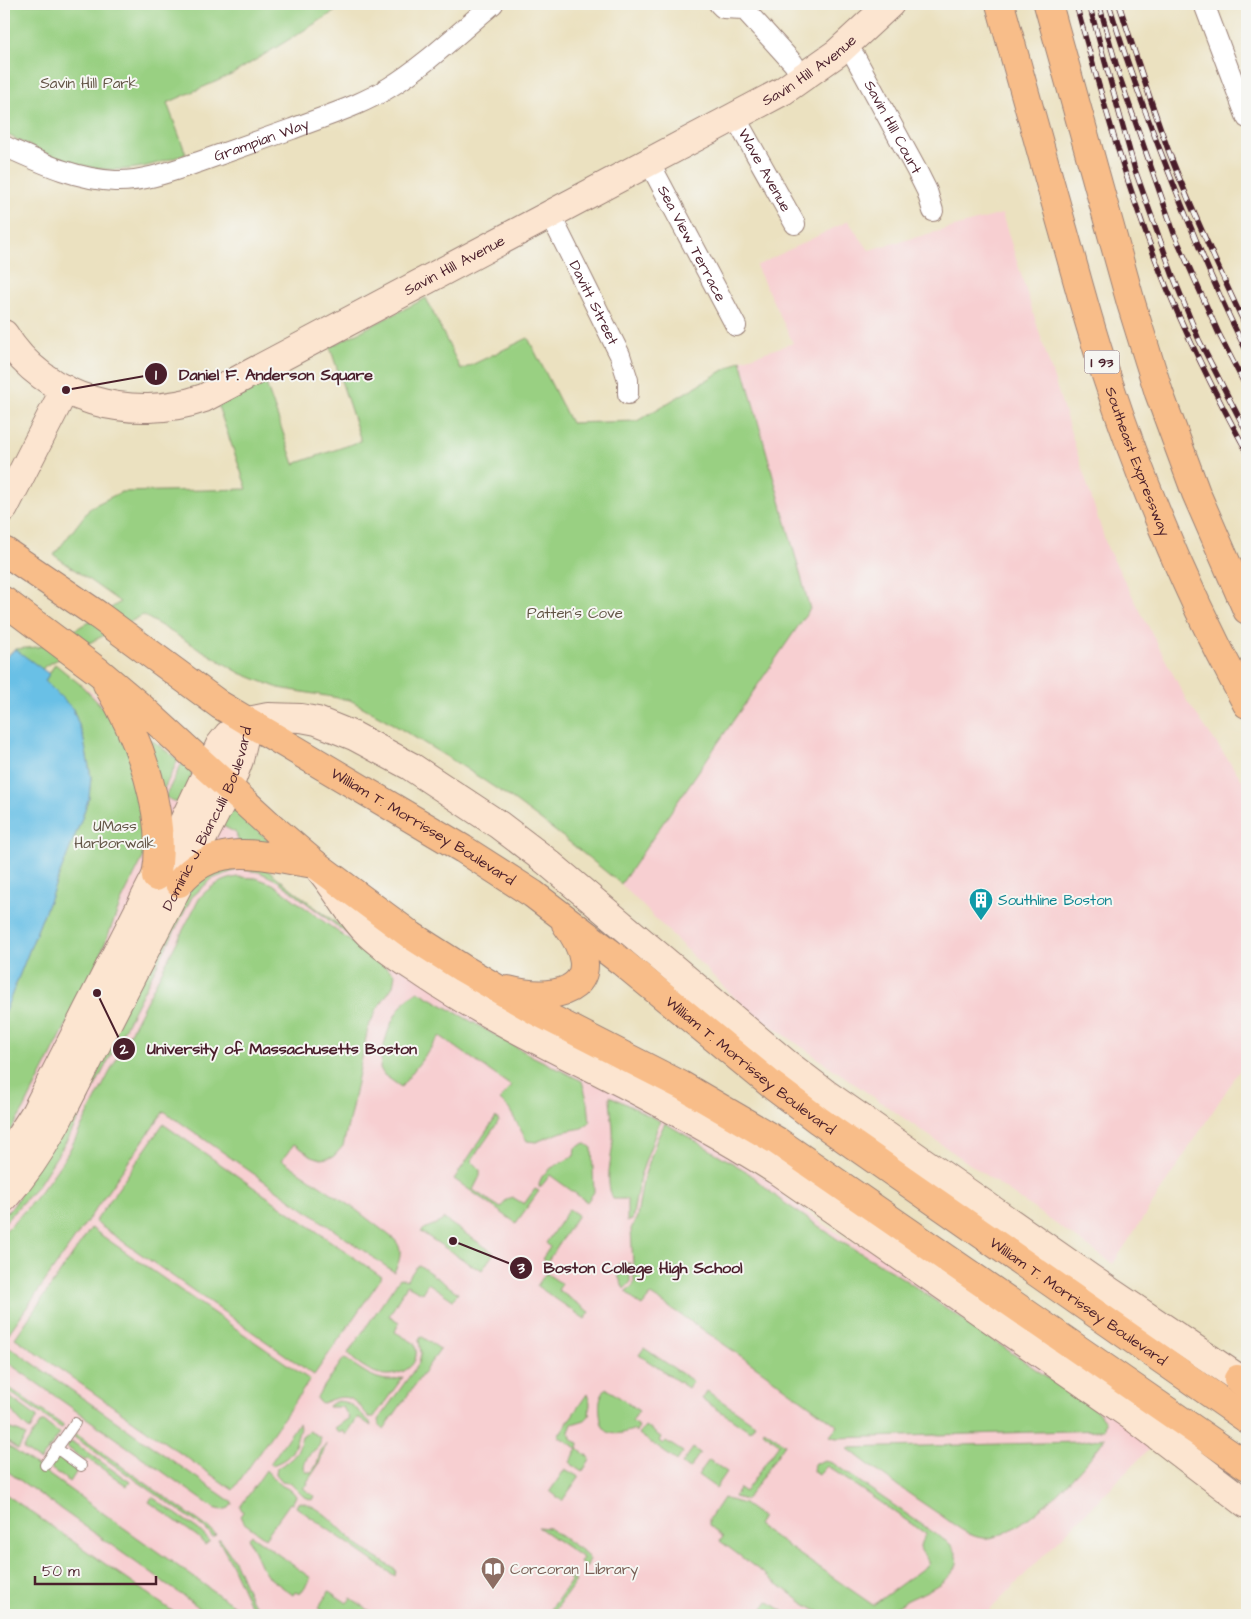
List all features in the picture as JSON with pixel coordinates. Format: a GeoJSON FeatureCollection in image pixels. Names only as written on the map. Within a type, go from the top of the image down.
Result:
{"type":"FeatureCollection","features":[{"type":"Feature","properties":{"kind":"main road","name":"Southeast Expressway"},"geometry":{"type":"LineString","coordinates":[[1000,4],[1106,378],[1174,552],[1209,630],[1247,704]]}},
{"type":"Feature","properties":{"kind":"main road"},"geometry":{"type":"LineString","coordinates":[[1048,4],[1131,303],[1159,393],[1196,493],[1247,610]]}},
{"type":"Feature","properties":{"kind":"main road","name":"William T. Morrissey Boulevard"},"geometry":{"type":"LineString","coordinates":[[4,551],[98,615],[205,695],[486,863],[554,910],[622,962],[773,1086],[818,1120],[1247,1419]]}},
{"type":"Feature","properties":{"kind":"main road"},"geometry":{"type":"LineString","coordinates":[[14,609],[99,672],[144,709],[315,864],[388,919],[486,983],[572,1031],[705,1098],[777,1141],[1244,1464]]}},
{"type":"Feature","properties":{"kind":"main road"},"geometry":{"type":"LineString","coordinates":[[99,672],[120,708],[147,771],[156,818],[158,862],[167,880],[214,858],[228,854],[246,854],[315,864]]}},
{"type":"Feature","properties":{"kind":"main road"},"geometry":{"type":"LineString","coordinates":[[486,983],[524,994],[550,995],[567,990],[577,982],[583,972],[583,954],[570,930],[554,910]]}},
{"type":"Feature","properties":{"kind":"street","name":"Grampian Way"},"geometry":{"type":"LineString","coordinates":[[4,146],[50,167],[91,178],[129,181],[160,175],[255,143],[376,95],[398,82],[419,66],[493,4]]}},
{"type":"Feature","properties":{"kind":"street"},"geometry":{"type":"LineString","coordinates":[[719,4],[723,8],[744,6],[804,78]]}},
{"type":"Feature","properties":{"kind":"street","name":"Savin Hill Avenue"},"geometry":{"type":"LineString","coordinates":[[4,334],[21,357],[47,380],[95,400],[131,408],[169,407],[204,398],[735,117],[804,78],[846,46],[890,4]]}},
{"type":"Feature","properties":{"kind":"street"},"geometry":{"type":"LineString","coordinates":[[1204,4],[1247,118]]}},
{"type":"Feature","properties":{"kind":"street","name":"Savin Hill Court"},"geometry":{"type":"LineString","coordinates":[[846,46],[913,163],[927,191],[933,211]]}},
{"type":"Feature","properties":{"kind":"street","name":"Wave Avenue"},"geometry":{"type":"LineString","coordinates":[[735,117],[796,224]]}},
{"type":"Feature","properties":{"kind":"street","name":"Sea View Terrace"},"geometry":{"type":"LineString","coordinates":[[649,162],[736,326]]}},
{"type":"Feature","properties":{"kind":"street","name":"Davitt Street"},"geometry":{"type":"LineString","coordinates":[[550,214],[620,355],[628,380],[628,394]]}},
{"type":"Feature","properties":{"kind":"street"},"geometry":{"type":"LineString","coordinates":[[4,508],[65,389]]}},
{"type":"Feature","properties":{"kind":"street","name":"William T. Morrissey Boulevard"},"geometry":{"type":"LineString","coordinates":[[248,721],[268,717],[289,717],[312,720],[333,727],[384,751],[465,802],[545,860],[787,1064],[819,1088],[1090,1278],[1244,1383]]}},
{"type":"Feature","properties":{"kind":"street","name":"Dominic J. Bianculli Boulevard"},"geometry":{"type":"LineString","coordinates":[[4,1198],[23,1176],[44,1146],[167,880],[186,818],[208,768],[228,735],[248,721]]}},
{"type":"Feature","properties":{"kind":"street","name":"Dominic J. Bianculli Boulevard"},"geometry":{"type":"LineString","coordinates":[[4,1161],[35,1113],[167,880],[229,787],[241,754],[248,721]]}},
{"type":"Feature","properties":{"kind":"street"},"geometry":{"type":"LineString","coordinates":[[315,864],[360,925],[376,941],[404,961],[497,1019],[653,1098],[776,1170],[1137,1420],[1247,1504]]}},
{"type":"Feature","properties":{"kind":"lane"},"geometry":{"type":"LineString","coordinates":[[45,1465],[75,1423]]}},
{"type":"Feature","properties":{"kind":"lane"},"geometry":{"type":"LineString","coordinates":[[56,1448],[81,1466]]}},
{"type":"Feature","properties":{"kind":"shaded area","name":"Southline Boston"},"geometry":{"type":"Polygon","coordinates":[[[1002,214],[1107,547],[1187,701],[1247,787],[1247,1059],[1113,1264],[743,1006],[621,884],[810,609],[741,360],[793,343],[756,266],[848,221],[869,250],[1002,214]]]}},
{"type":"Feature","properties":{"kind":"shaded area"},"geometry":{"type":"Polygon","coordinates":[[[55,664],[184,764],[237,811],[268,870],[382,956],[658,1111],[770,1181],[787,1198],[825,1225],[848,1240],[871,1249],[1155,1443],[985,1615],[4,1615],[4,1014],[82,818],[49,674],[55,664]]]}},
{"type":"Feature","properties":{"kind":"green space","name":"Savin Hill Park"},"geometry":{"type":"Polygon","coordinates":[[[4,4],[347,4],[231,75],[167,103],[186,154],[144,167],[113,170],[80,165],[64,160],[4,133],[4,4]]]}},
{"type":"Feature","properties":{"kind":"green space","name":"Patten's Cove"},"geometry":{"type":"Polygon","coordinates":[[[426,298],[461,370],[528,338],[571,423],[637,421],[741,360],[810,609],[621,884],[515,801],[386,720],[350,700],[279,688],[240,673],[143,615],[45,666],[37,676],[4,659],[15,649],[38,647],[61,638],[120,602],[54,555],[91,507],[121,492],[247,489],[218,406],[265,381],[294,464],[361,441],[330,347],[426,298]]]}},
{"type":"Feature","properties":{"kind":"green space","name":"UMass Harborwalk"},"geometry":{"type":"Polygon","coordinates":[[[55,664],[81,685],[109,714],[136,757],[147,850],[121,902],[97,964],[24,1109],[4,1142],[4,1014],[89,797],[91,777],[83,736],[73,709],[45,681],[55,664]]]}},
{"type":"Feature","properties":{"kind":"green space"},"geometry":{"type":"Polygon","coordinates":[[[145,735],[178,760],[162,793],[145,735]]]}},
{"type":"Feature","properties":{"kind":"green space"},"geometry":{"type":"Polygon","coordinates":[[[182,763],[191,771],[192,776],[180,804],[165,797],[182,763]]]}},
{"type":"Feature","properties":{"kind":"green space"},"geometry":{"type":"Polygon","coordinates":[[[234,808],[268,840],[268,843],[240,847],[236,833],[219,824],[227,810],[234,808]]]}},
{"type":"Feature","properties":{"kind":"green space"},"geometry":{"type":"Polygon","coordinates":[[[243,862],[268,870],[382,956],[359,943],[278,881],[259,872],[245,870],[243,862]]]}},
{"type":"Feature","properties":{"kind":"green space"},"geometry":{"type":"Polygon","coordinates":[[[236,867],[236,870],[212,879],[192,897],[69,1137],[39,1184],[4,1223],[4,1215],[14,1205],[191,888],[209,870],[236,867]]]}},
{"type":"Feature","properties":{"kind":"green space"},"geometry":{"type":"Polygon","coordinates":[[[237,877],[256,878],[273,884],[395,974],[393,986],[377,1009],[368,1028],[343,1146],[333,1157],[321,1159],[312,1156],[294,1144],[282,1160],[351,1206],[394,1239],[400,1251],[394,1272],[164,1111],[4,1340],[4,1232],[39,1193],[69,1151],[199,899],[216,885],[237,877]]]}},
{"type":"Feature","properties":{"kind":"green space"},"geometry":{"type":"Polygon","coordinates":[[[418,991],[532,1056],[582,1081],[588,1103],[590,1122],[582,1128],[562,1132],[536,1142],[527,1141],[509,1109],[500,1100],[511,1086],[440,1036],[401,1087],[384,1075],[380,1068],[391,1025],[402,1005],[418,991]]]}},
{"type":"Feature","properties":{"kind":"green space"},"geometry":{"type":"Polygon","coordinates":[[[610,1096],[660,1121],[640,1176],[632,1220],[627,1222],[627,1199],[613,1199],[610,1192],[609,1170],[613,1134],[610,1096]]]}},
{"type":"Feature","properties":{"kind":"green space"},"geometry":{"type":"Polygon","coordinates":[[[496,1117],[499,1121],[471,1161],[480,1170],[480,1176],[473,1190],[501,1208],[506,1200],[512,1197],[524,1204],[535,1189],[539,1191],[516,1223],[454,1179],[496,1117]]]}},
{"type":"Feature","properties":{"kind":"green space"},"geometry":{"type":"Polygon","coordinates":[[[665,1123],[746,1171],[779,1199],[843,1243],[889,1269],[1097,1411],[1105,1421],[1104,1430],[836,1438],[830,1436],[838,1426],[699,1327],[651,1295],[642,1306],[637,1303],[626,1292],[634,1283],[631,1229],[637,1217],[643,1180],[657,1139],[665,1123]]]}},
{"type":"Feature","properties":{"kind":"green space"},"geometry":{"type":"Polygon","coordinates":[[[163,1124],[382,1277],[314,1375],[95,1222],[163,1124]]]}},
{"type":"Feature","properties":{"kind":"green space"},"geometry":{"type":"Polygon","coordinates":[[[585,1143],[592,1148],[594,1192],[587,1202],[550,1175],[540,1188],[540,1180],[547,1171],[574,1156],[575,1148],[585,1143]]]}},
{"type":"Feature","properties":{"kind":"green space"},"geometry":{"type":"Polygon","coordinates":[[[569,1209],[578,1215],[547,1262],[542,1259],[550,1247],[546,1243],[569,1209]]]}},
{"type":"Feature","properties":{"kind":"green space"},"geometry":{"type":"Polygon","coordinates":[[[444,1219],[494,1253],[482,1270],[421,1232],[444,1219]]]}},
{"type":"Feature","properties":{"kind":"green space"},"geometry":{"type":"Polygon","coordinates":[[[91,1228],[310,1380],[233,1490],[15,1338],[91,1228]]]}},
{"type":"Feature","properties":{"kind":"green space"},"geometry":{"type":"Polygon","coordinates":[[[630,1263],[630,1283],[624,1289],[619,1278],[617,1265],[630,1263]]]}},
{"type":"Feature","properties":{"kind":"green space"},"geometry":{"type":"Polygon","coordinates":[[[419,1265],[458,1293],[453,1300],[428,1283],[422,1293],[407,1285],[389,1316],[399,1322],[395,1332],[414,1343],[415,1360],[403,1372],[397,1374],[385,1375],[371,1371],[358,1363],[348,1353],[400,1278],[407,1280],[419,1265]]]}},
{"type":"Feature","properties":{"kind":"green space"},"geometry":{"type":"Polygon","coordinates":[[[546,1273],[562,1284],[558,1290],[590,1312],[585,1319],[537,1286],[546,1273]]]}},
{"type":"Feature","properties":{"kind":"green space"},"geometry":{"type":"Polygon","coordinates":[[[421,1336],[440,1349],[384,1429],[379,1425],[378,1420],[419,1363],[421,1353],[419,1340],[421,1336]]]}},
{"type":"Feature","properties":{"kind":"green space"},"geometry":{"type":"Polygon","coordinates":[[[4,1343],[233,1503],[229,1508],[222,1510],[214,1508],[4,1360],[4,1343]]]}},
{"type":"Feature","properties":{"kind":"green space"},"geometry":{"type":"Polygon","coordinates":[[[644,1348],[693,1381],[688,1388],[639,1355],[644,1348]]]}},
{"type":"Feature","properties":{"kind":"green space"},"geometry":{"type":"Polygon","coordinates":[[[344,1358],[379,1379],[395,1380],[403,1377],[374,1417],[369,1417],[349,1398],[338,1398],[323,1403],[319,1402],[316,1398],[344,1358]]]}},
{"type":"Feature","properties":{"kind":"green space"},"geometry":{"type":"Polygon","coordinates":[[[4,1384],[64,1426],[61,1428],[4,1388],[4,1384]]]}},
{"type":"Feature","properties":{"kind":"green space"},"geometry":{"type":"Polygon","coordinates":[[[606,1388],[639,1411],[632,1421],[639,1427],[636,1432],[633,1430],[615,1434],[606,1431],[603,1427],[600,1403],[606,1388]]]}},
{"type":"Feature","properties":{"kind":"green space"},"geometry":{"type":"Polygon","coordinates":[[[707,1391],[755,1424],[750,1431],[702,1399],[707,1391]]]}},
{"type":"Feature","properties":{"kind":"green space"},"geometry":{"type":"Polygon","coordinates":[[[4,1393],[37,1417],[30,1430],[14,1413],[7,1403],[4,1393]]]}},
{"type":"Feature","properties":{"kind":"green space"},"geometry":{"type":"Polygon","coordinates":[[[587,1394],[590,1403],[589,1416],[585,1420],[572,1424],[569,1432],[572,1440],[579,1443],[578,1449],[558,1436],[587,1394]]]}},
{"type":"Feature","properties":{"kind":"green space"},"geometry":{"type":"Polygon","coordinates":[[[337,1401],[352,1405],[370,1422],[371,1426],[358,1417],[346,1435],[343,1431],[338,1432],[335,1428],[349,1418],[343,1407],[328,1407],[337,1401]]]}},
{"type":"Feature","properties":{"kind":"green space"},"geometry":{"type":"Polygon","coordinates":[[[41,1422],[44,1422],[60,1434],[40,1461],[23,1449],[41,1422]]]}},
{"type":"Feature","properties":{"kind":"green space"},"geometry":{"type":"Polygon","coordinates":[[[298,1423],[300,1427],[292,1451],[285,1459],[272,1465],[270,1464],[298,1423]]]}},
{"type":"Feature","properties":{"kind":"green space"},"geometry":{"type":"Polygon","coordinates":[[[645,1426],[661,1437],[659,1441],[663,1444],[666,1441],[683,1452],[677,1461],[639,1434],[645,1426]]]}},
{"type":"Feature","properties":{"kind":"green space"},"geometry":{"type":"Polygon","coordinates":[[[4,1427],[26,1436],[18,1450],[4,1439],[4,1427]]]}},
{"type":"Feature","properties":{"kind":"green space"},"geometry":{"type":"Polygon","coordinates":[[[764,1430],[785,1444],[746,1500],[734,1497],[739,1488],[745,1492],[779,1444],[763,1432],[764,1430]]]}},
{"type":"Feature","properties":{"kind":"green space"},"geometry":{"type":"Polygon","coordinates":[[[309,1431],[320,1437],[320,1441],[319,1446],[306,1459],[304,1467],[306,1472],[311,1472],[314,1469],[321,1450],[326,1444],[319,1464],[307,1482],[308,1484],[303,1488],[314,1496],[312,1500],[303,1496],[290,1483],[282,1481],[276,1474],[277,1468],[288,1462],[299,1447],[302,1436],[309,1431]]]}},
{"type":"Feature","properties":{"kind":"green space"},"geometry":{"type":"Polygon","coordinates":[[[76,1434],[216,1535],[213,1537],[203,1527],[74,1437],[76,1434]]]}},
{"type":"Feature","properties":{"kind":"green space"},"geometry":{"type":"Polygon","coordinates":[[[1105,1438],[1068,1483],[1031,1516],[996,1536],[982,1538],[958,1528],[847,1448],[1078,1442],[1105,1438]]]}},
{"type":"Feature","properties":{"kind":"green space"},"geometry":{"type":"Polygon","coordinates":[[[69,1442],[74,1443],[130,1482],[127,1486],[87,1458],[85,1461],[67,1447],[69,1442]]]}},
{"type":"Feature","properties":{"kind":"green space"},"geometry":{"type":"Polygon","coordinates":[[[4,1443],[247,1615],[210,1615],[4,1469],[4,1443]]]}},
{"type":"Feature","properties":{"kind":"green space"},"geometry":{"type":"Polygon","coordinates":[[[693,1448],[700,1453],[689,1469],[682,1464],[693,1448]]]}},
{"type":"Feature","properties":{"kind":"green space"},"geometry":{"type":"Polygon","coordinates":[[[578,1449],[590,1458],[582,1472],[570,1462],[578,1449]]]}},
{"type":"Feature","properties":{"kind":"green space"},"geometry":{"type":"Polygon","coordinates":[[[59,1458],[77,1471],[70,1482],[50,1468],[59,1458]]]}},
{"type":"Feature","properties":{"kind":"green space"},"geometry":{"type":"Polygon","coordinates":[[[709,1460],[727,1472],[716,1488],[698,1475],[709,1460]]]}},
{"type":"Feature","properties":{"kind":"green space"},"geometry":{"type":"Polygon","coordinates":[[[825,1460],[834,1464],[950,1544],[956,1554],[957,1563],[953,1572],[936,1586],[885,1613],[866,1616],[828,1615],[818,1612],[803,1603],[720,1541],[723,1537],[709,1525],[709,1519],[723,1498],[744,1504],[762,1517],[757,1525],[873,1605],[930,1563],[920,1549],[926,1534],[827,1466],[819,1475],[813,1471],[814,1464],[825,1460]]]}},
{"type":"Feature","properties":{"kind":"green space"},"geometry":{"type":"Polygon","coordinates":[[[565,1469],[579,1477],[562,1501],[550,1491],[565,1469]]]}},
{"type":"Feature","properties":{"kind":"green space"},"geometry":{"type":"Polygon","coordinates":[[[266,1470],[279,1484],[292,1491],[296,1496],[292,1504],[290,1503],[265,1538],[243,1522],[240,1516],[243,1512],[240,1507],[266,1470]]]}},
{"type":"Feature","properties":{"kind":"green space"},"geometry":{"type":"Polygon","coordinates":[[[4,1493],[178,1615],[4,1615],[4,1493]]]}},
{"type":"Feature","properties":{"kind":"green space"},"geometry":{"type":"Polygon","coordinates":[[[152,1497],[199,1530],[210,1541],[205,1545],[198,1537],[149,1502],[152,1497]]]}},
{"type":"Feature","properties":{"kind":"green space"},"geometry":{"type":"Polygon","coordinates":[[[302,1502],[323,1513],[356,1543],[396,1570],[395,1576],[296,1507],[298,1503],[302,1502]]]}},
{"type":"Feature","properties":{"kind":"green space"},"geometry":{"type":"Polygon","coordinates":[[[538,1527],[549,1528],[585,1553],[590,1560],[586,1567],[580,1563],[583,1558],[538,1527]]]}},
{"type":"Feature","properties":{"kind":"green space"},"geometry":{"type":"Polygon","coordinates":[[[251,1535],[311,1578],[300,1594],[295,1592],[293,1595],[267,1576],[248,1538],[251,1535]]]}},
{"type":"Feature","properties":{"kind":"green space"},"geometry":{"type":"Polygon","coordinates":[[[218,1539],[220,1539],[234,1560],[252,1602],[267,1615],[262,1615],[249,1603],[218,1539]]]}},
{"type":"Feature","properties":{"kind":"green space"},"geometry":{"type":"Polygon","coordinates":[[[570,1577],[576,1581],[552,1615],[547,1615],[571,1581],[570,1577]]]}},
{"type":"Feature","properties":{"kind":"green space"},"geometry":{"type":"Polygon","coordinates":[[[329,1591],[347,1603],[351,1598],[373,1613],[369,1615],[328,1615],[318,1608],[329,1591]]]}},
{"type":"Feature","properties":{"kind":"green space"},"geometry":{"type":"Polygon","coordinates":[[[768,1601],[789,1615],[758,1615],[768,1601]]]}},
{"type":"Feature","properties":{"kind":"water"},"geometry":{"type":"Polygon","coordinates":[[[15,649],[49,674],[45,681],[73,709],[83,736],[91,777],[89,797],[82,818],[4,1014],[4,659],[15,649]]]}},
{"type":"Feature","properties":{"kind":"railway"},"geometry":{"type":"LineString","coordinates":[[1076,4],[1125,172],[1160,271],[1201,363],[1247,452]]}},
{"type":"Feature","properties":{"kind":"railway"},"geometry":{"type":"LineString","coordinates":[[1089,4],[1135,170],[1173,276],[1199,340],[1247,433]]}},
{"type":"Feature","properties":{"kind":"railway"},"geometry":{"type":"LineString","coordinates":[[1099,4],[1120,78],[1174,233],[1219,334],[1247,389]]}},
{"type":"Feature","properties":{"kind":"railway"},"geometry":{"type":"LineString","coordinates":[[1109,4],[1133,78],[1169,174],[1211,276],[1247,352]]}},
{"type":"Feature","properties":{"kind":"railway"},"geometry":{"type":"LineString","coordinates":[[1119,4],[1169,152],[1247,329]]}},
{"type":"Feature","properties":{"kind":"place","name":"Daniel F. Anderson Square"},"geometry":{"type":"Point","coordinates":[66,390]}},
{"type":"Feature","properties":{"kind":"place","name":"Southline Boston"},"geometry":{"type":"Point","coordinates":[981,921]}},
{"type":"Feature","properties":{"kind":"place","name":"University of Massachusetts Boston"},"geometry":{"type":"Point","coordinates":[97,993]}},
{"type":"Feature","properties":{"kind":"place","name":"Boston College High School"},"geometry":{"type":"Point","coordinates":[453,1241]}},
{"type":"Feature","properties":{"kind":"place","name":"Corcoran Library"},"geometry":{"type":"Point","coordinates":[493,1590]}}]}
